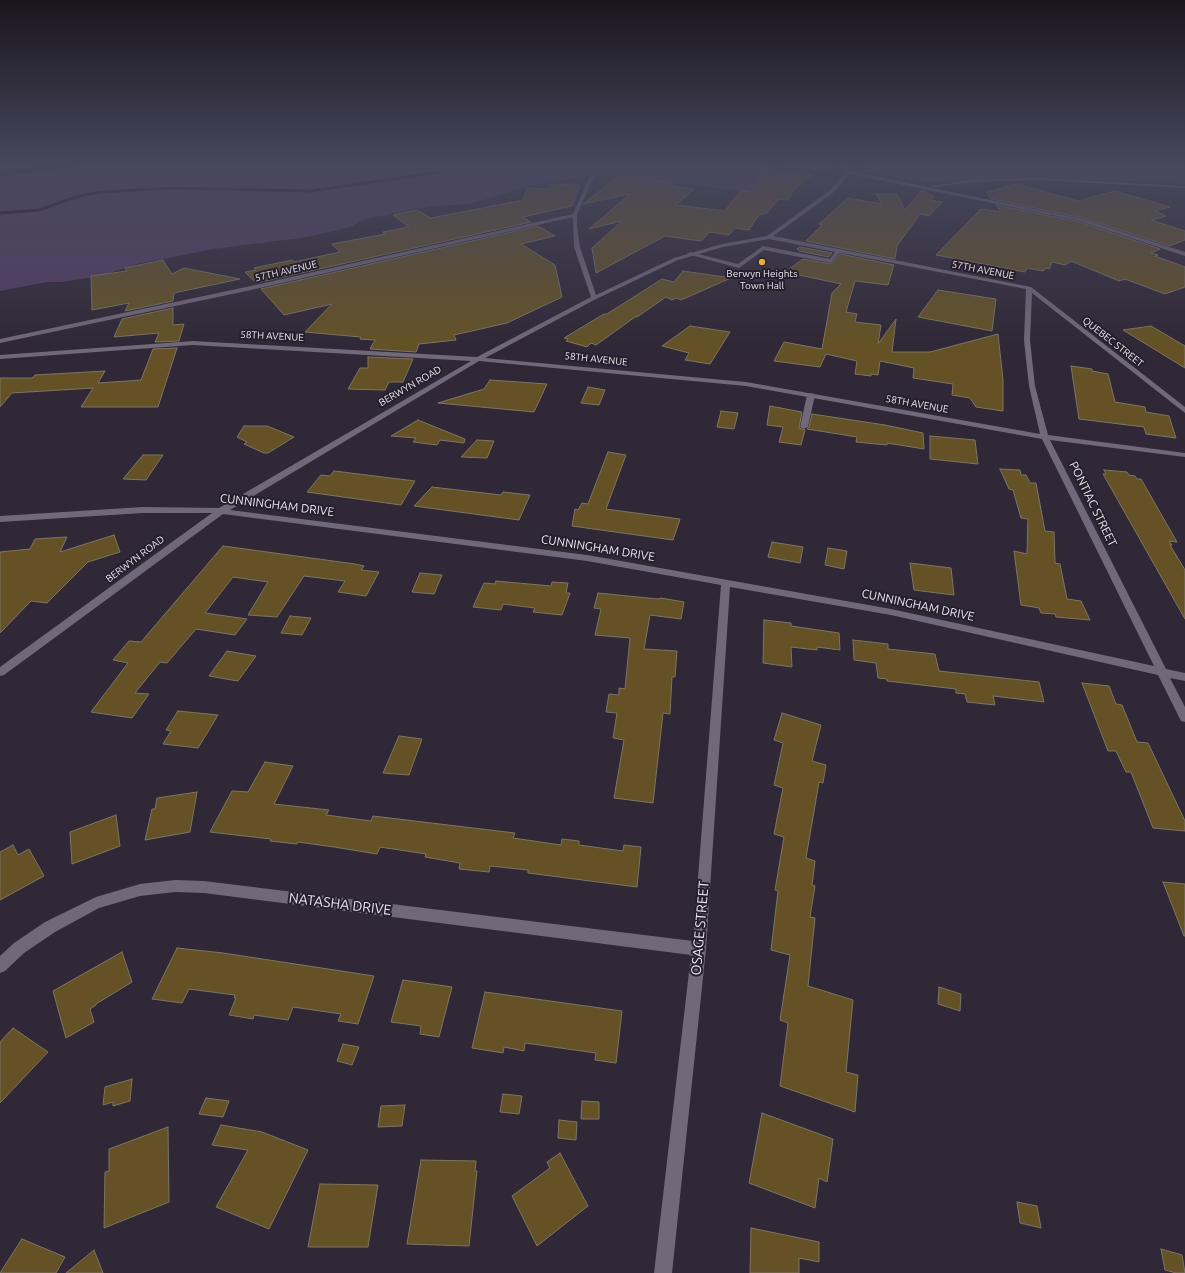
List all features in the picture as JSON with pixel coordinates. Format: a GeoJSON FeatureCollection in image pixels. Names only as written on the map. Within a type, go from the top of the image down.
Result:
{"type":"FeatureCollection","features":[{"type":"Feature","properties":{"kind":"street","name":"57TH AVENUE"},"geometry":{"type":"LineString","coordinates":[[0,341],[251,288],[533,224]]}},
{"type":"Feature","properties":{"kind":"street"},"geometry":{"type":"LineString","coordinates":[[576,224],[577,247],[594,298]]}},
{"type":"Feature","properties":{"kind":"street","name":"BERWYN ROAD"},"geometry":{"type":"LineString","coordinates":[[0,672],[221,511],[478,359],[665,262],[690,254],[769,237],[786,224]]}},
{"type":"Feature","properties":{"kind":"street"},"geometry":{"type":"LineString","coordinates":[[1094,224],[1185,254]]}},
{"type":"Feature","properties":{"kind":"street","name":"57TH AVENUE"},"geometry":{"type":"LineString","coordinates":[[769,237],[1029,288]]}},
{"type":"Feature","properties":{"kind":"street"},"geometry":{"type":"LineString","coordinates":[[690,254],[738,266],[763,248],[831,261],[839,250]]}},
{"type":"Feature","properties":{"kind":"street","name":"QUEBEC STREET"},"geometry":{"type":"LineString","coordinates":[[1029,288],[1185,411]]}},
{"type":"Feature","properties":{"kind":"street","name":"PONTIAC STREET"},"geometry":{"type":"LineString","coordinates":[[1029,288],[1027,340],[1029,359],[1032,386],[1045,437],[1185,718]]}},
{"type":"Feature","properties":{"kind":"street","name":"58TH AVENUE"},"geometry":{"type":"LineString","coordinates":[[0,357],[149,345],[200,343],[478,359],[746,384],[1045,437],[1185,455]]}},
{"type":"Feature","properties":{"kind":"street"},"geometry":{"type":"LineString","coordinates":[[804,427],[811,395]]}},
{"type":"Feature","properties":{"kind":"street","name":"CUNNINGHAM DRIVE"},"geometry":{"type":"LineString","coordinates":[[0,519],[143,510],[221,511],[587,558],[891,612],[1160,670],[1185,677]]}},
{"type":"Feature","properties":{"kind":"street","name":"OSAGE STREET"},"geometry":{"type":"LineString","coordinates":[[663,1273],[699,949],[726,583]]}},
{"type":"Feature","properties":{"kind":"street","name":"NATASHA DRIVE"},"geometry":{"type":"LineString","coordinates":[[0,966],[20,948],[50,927],[96,903],[140,890],[174,886],[204,887],[699,949]]}},
{"type":"Feature","properties":{"kind":"shaded area"},"geometry":{"type":"Polygon","coordinates":[[[0,224],[356,224],[335,231],[300,238],[213,249],[137,264],[101,276],[61,282],[47,282],[0,291],[0,224]]]}},
{"type":"Feature","properties":{"kind":"building"},"geometry":{"type":"Polygon","coordinates":[[[406,224],[520,224],[256,283],[245,272],[256,270],[254,268],[292,260],[294,262],[340,252],[332,244],[385,234],[383,232],[409,227],[406,224]]]}},
{"type":"Feature","properties":{"kind":"building"},"geometry":{"type":"Polygon","coordinates":[[[594,224],[608,224],[589,229],[594,224]]]}},
{"type":"Feature","properties":{"kind":"building"},"geometry":{"type":"Polygon","coordinates":[[[618,224],[753,224],[749,230],[735,228],[729,235],[710,232],[701,241],[665,236],[596,273],[592,248],[618,224]]]}},
{"type":"Feature","properties":{"kind":"building"},"geometry":{"type":"Polygon","coordinates":[[[820,224],[913,224],[897,246],[895,259],[806,241],[822,225],[820,224]]]}},
{"type":"Feature","properties":{"kind":"building"},"geometry":{"type":"Polygon","coordinates":[[[966,224],[1087,224],[1160,249],[1151,253],[1158,255],[1155,256],[1185,267],[1185,287],[1165,294],[1125,279],[1119,281],[1071,261],[1065,265],[1052,262],[1049,269],[1046,268],[1043,271],[1027,268],[1025,272],[936,255],[966,224]]]}},
{"type":"Feature","properties":{"kind":"building"},"geometry":{"type":"Polygon","coordinates":[[[1103,224],[1165,224],[1185,231],[1185,240],[1170,246],[1103,224]]]}},
{"type":"Feature","properties":{"kind":"building"},"geometry":{"type":"Polygon","coordinates":[[[538,226],[555,236],[521,244],[555,265],[562,297],[507,323],[454,335],[456,340],[419,344],[416,352],[370,349],[375,340],[360,339],[361,337],[305,332],[332,304],[284,315],[261,289],[538,226]]]}},
{"type":"Feature","properties":{"kind":"building"},"geometry":{"type":"Polygon","coordinates":[[[800,247],[832,253],[829,257],[799,251],[797,249],[800,247]]]}},
{"type":"Feature","properties":{"kind":"building"},"geometry":{"type":"Polygon","coordinates":[[[840,254],[894,265],[888,285],[855,281],[846,312],[857,314],[855,322],[881,325],[878,344],[896,319],[892,352],[930,352],[998,334],[1003,380],[1003,411],[976,407],[970,398],[952,395],[953,384],[913,378],[914,368],[880,361],[878,375],[871,374],[871,376],[855,374],[857,361],[826,354],[820,367],[774,361],[784,342],[822,349],[832,293],[841,284],[785,272],[803,259],[831,264],[840,254]]]}},
{"type":"Feature","properties":{"kind":"building"},"geometry":{"type":"Polygon","coordinates":[[[163,260],[172,274],[184,268],[240,279],[174,293],[173,301],[125,311],[129,303],[92,310],[91,276],[127,271],[125,268],[163,260]]]}},
{"type":"Feature","properties":{"kind":"building"},"geometry":{"type":"Polygon","coordinates":[[[683,271],[731,278],[681,300],[676,298],[672,300],[666,297],[596,345],[591,343],[587,347],[566,341],[568,339],[564,338],[604,314],[607,314],[662,279],[674,282],[683,271]]]}},
{"type":"Feature","properties":{"kind":"building"},"geometry":{"type":"Polygon","coordinates":[[[938,290],[996,299],[992,331],[918,317],[938,290]]]}},
{"type":"Feature","properties":{"kind":"building"},"geometry":{"type":"Polygon","coordinates":[[[173,308],[173,325],[184,324],[179,341],[155,342],[159,333],[114,337],[122,319],[173,308]]]}},
{"type":"Feature","properties":{"kind":"building"},"geometry":{"type":"Polygon","coordinates":[[[690,326],[730,332],[710,364],[685,360],[689,353],[662,346],[690,326]]]}},
{"type":"Feature","properties":{"kind":"building"},"geometry":{"type":"Polygon","coordinates":[[[1151,326],[1185,346],[1185,368],[1123,330],[1151,326]]]}},
{"type":"Feature","properties":{"kind":"building"},"geometry":{"type":"Polygon","coordinates":[[[177,348],[158,407],[81,407],[93,388],[12,393],[0,407],[0,378],[32,378],[35,375],[105,371],[98,383],[141,380],[153,349],[177,348]]]}},
{"type":"Feature","properties":{"kind":"building"},"geometry":{"type":"Polygon","coordinates":[[[368,357],[413,359],[403,382],[389,382],[385,390],[348,389],[360,368],[368,368],[368,357]]]}},
{"type":"Feature","properties":{"kind":"building"},"geometry":{"type":"Polygon","coordinates":[[[1071,366],[1092,369],[1092,371],[1108,374],[1115,402],[1145,407],[1146,412],[1169,416],[1176,438],[1146,434],[1144,427],[1079,419],[1071,366]]]}},
{"type":"Feature","properties":{"kind":"building"},"geometry":{"type":"Polygon","coordinates":[[[490,380],[547,384],[534,412],[438,403],[484,389],[490,380]]]}},
{"type":"Feature","properties":{"kind":"building"},"geometry":{"type":"Polygon","coordinates":[[[588,387],[605,390],[599,405],[581,403],[588,387]]]}},
{"type":"Feature","properties":{"kind":"building"},"geometry":{"type":"Polygon","coordinates":[[[770,406],[802,412],[799,428],[805,430],[801,445],[779,442],[783,427],[767,425],[770,406]]]}},
{"type":"Feature","properties":{"kind":"building"},"geometry":{"type":"Polygon","coordinates":[[[721,411],[738,413],[734,429],[717,427],[721,411]]]}},
{"type":"Feature","properties":{"kind":"building"},"geometry":{"type":"Polygon","coordinates":[[[812,414],[885,425],[923,433],[924,449],[887,443],[887,445],[856,442],[857,437],[807,429],[809,427],[812,414]]]}},
{"type":"Feature","properties":{"kind":"building"},"geometry":{"type":"Polygon","coordinates":[[[418,420],[465,439],[464,443],[440,440],[437,445],[413,442],[416,438],[391,436],[418,420]]]}},
{"type":"Feature","properties":{"kind":"building"},"geometry":{"type":"Polygon","coordinates":[[[244,426],[267,426],[294,437],[268,453],[264,453],[244,444],[247,442],[237,437],[244,426]]]}},
{"type":"Feature","properties":{"kind":"building"},"geometry":{"type":"Polygon","coordinates":[[[930,436],[975,440],[978,464],[930,459],[930,436]]]}},
{"type":"Feature","properties":{"kind":"building"},"geometry":{"type":"Polygon","coordinates":[[[477,440],[494,441],[487,458],[461,457],[477,440]]]}},
{"type":"Feature","properties":{"kind":"building"},"geometry":{"type":"Polygon","coordinates":[[[608,452],[626,455],[606,509],[680,519],[673,540],[572,526],[575,509],[578,510],[582,503],[588,504],[608,452]]]}},
{"type":"Feature","properties":{"kind":"building"},"geometry":{"type":"Polygon","coordinates":[[[143,455],[163,455],[146,480],[123,479],[143,455]]]}},
{"type":"Feature","properties":{"kind":"building"},"geometry":{"type":"Polygon","coordinates":[[[1000,469],[1020,470],[1021,475],[1026,475],[1030,483],[1036,483],[1045,531],[1054,532],[1055,563],[1060,564],[1067,599],[1081,601],[1090,620],[1056,617],[1055,614],[1041,613],[1039,608],[1021,605],[1014,551],[1027,554],[1028,519],[1021,518],[1013,490],[1009,489],[1000,469]]]}},
{"type":"Feature","properties":{"kind":"building"},"geometry":{"type":"Polygon","coordinates":[[[1104,470],[1127,472],[1129,475],[1135,476],[1137,479],[1141,479],[1177,542],[1169,541],[1185,570],[1185,619],[1103,474],[1106,474],[1104,470]]]}},
{"type":"Feature","properties":{"kind":"building"},"geometry":{"type":"Polygon","coordinates":[[[334,471],[415,481],[401,505],[307,492],[321,475],[330,476],[334,471]]]}},
{"type":"Feature","properties":{"kind":"building"},"geometry":{"type":"Polygon","coordinates":[[[432,487],[501,495],[503,492],[530,495],[519,520],[414,506],[432,487]]]}},
{"type":"Feature","properties":{"kind":"building"},"geometry":{"type":"Polygon","coordinates":[[[114,535],[120,552],[88,562],[47,603],[31,601],[0,633],[0,552],[30,549],[35,539],[67,537],[60,552],[114,535]]]}},
{"type":"Feature","properties":{"kind":"building"},"geometry":{"type":"Polygon","coordinates":[[[772,542],[803,547],[800,563],[768,557],[772,542]]]}},
{"type":"Feature","properties":{"kind":"building"},"geometry":{"type":"Polygon","coordinates":[[[223,546],[355,564],[364,566],[361,570],[379,572],[366,596],[338,592],[345,581],[304,576],[277,617],[248,615],[268,582],[233,577],[205,613],[247,619],[235,635],[196,629],[167,663],[160,662],[135,693],[149,694],[132,718],[91,712],[128,663],[113,660],[129,641],[141,642],[223,546]]]}},
{"type":"Feature","properties":{"kind":"building"},"geometry":{"type":"Polygon","coordinates":[[[828,548],[847,551],[844,569],[825,565],[828,548]]]}},
{"type":"Feature","properties":{"kind":"building"},"geometry":{"type":"Polygon","coordinates":[[[910,563],[951,568],[954,595],[914,590],[910,563]]]}},
{"type":"Feature","properties":{"kind":"building"},"geometry":{"type":"Polygon","coordinates":[[[420,573],[442,575],[434,594],[412,592],[420,573]]]}},
{"type":"Feature","properties":{"kind":"building"},"geometry":{"type":"Polygon","coordinates":[[[496,581],[551,586],[552,582],[568,583],[566,593],[570,593],[562,615],[533,612],[535,608],[503,604],[501,610],[473,607],[484,583],[495,584],[496,581]]]}},
{"type":"Feature","properties":{"kind":"building"},"geometry":{"type":"Polygon","coordinates":[[[598,593],[658,599],[661,598],[684,602],[681,619],[650,615],[644,649],[677,651],[675,677],[672,677],[670,714],[663,713],[653,803],[614,798],[624,740],[613,738],[617,713],[606,712],[609,694],[619,695],[619,688],[625,689],[630,638],[595,635],[601,609],[594,608],[598,593]]]}},
{"type":"Feature","properties":{"kind":"building"},"geometry":{"type":"Polygon","coordinates":[[[290,616],[311,618],[302,635],[281,633],[290,616]]]}},
{"type":"Feature","properties":{"kind":"building"},"geometry":{"type":"Polygon","coordinates":[[[764,620],[791,623],[791,626],[839,633],[840,650],[817,647],[817,650],[791,647],[792,667],[763,663],[764,620]]]}},
{"type":"Feature","properties":{"kind":"building"},"geometry":{"type":"Polygon","coordinates":[[[853,640],[888,644],[888,649],[935,654],[939,671],[1039,682],[1044,702],[993,696],[995,705],[967,702],[965,694],[956,693],[956,689],[887,681],[887,679],[878,678],[876,663],[854,660],[853,640]]]}},
{"type":"Feature","properties":{"kind":"building"},"geometry":{"type":"Polygon","coordinates":[[[227,651],[256,656],[238,681],[209,676],[227,651]]]}},
{"type":"Feature","properties":{"kind":"building"},"geometry":{"type":"Polygon","coordinates":[[[1082,683],[1109,686],[1116,704],[1122,705],[1137,742],[1148,743],[1185,821],[1185,831],[1153,828],[1131,772],[1126,772],[1116,751],[1108,751],[1082,683]]]}},
{"type":"Feature","properties":{"kind":"building"},"geometry":{"type":"Polygon","coordinates":[[[178,711],[218,715],[198,748],[163,744],[171,731],[166,730],[178,711]]]}},
{"type":"Feature","properties":{"kind":"building"},"geometry":{"type":"Polygon","coordinates":[[[782,713],[821,725],[812,761],[826,765],[823,783],[819,782],[806,858],[815,861],[812,885],[815,886],[810,917],[815,918],[808,986],[853,1000],[846,1072],[858,1075],[855,1112],[780,1086],[788,1023],[780,1020],[790,955],[771,950],[778,891],[775,890],[784,837],[774,834],[783,788],[774,785],[783,743],[774,740],[782,713]]]}},
{"type":"Feature","properties":{"kind":"building"},"geometry":{"type":"Polygon","coordinates":[[[399,736],[422,739],[409,775],[383,773],[399,736]]]}},
{"type":"Feature","properties":{"kind":"building"},"geometry":{"type":"Polygon","coordinates":[[[265,762],[293,766],[274,804],[329,810],[326,815],[371,821],[373,816],[515,833],[513,838],[561,845],[562,839],[579,841],[579,845],[623,851],[624,845],[641,847],[637,887],[528,873],[528,870],[490,866],[489,872],[459,869],[460,863],[425,857],[426,854],[380,847],[377,854],[298,842],[297,844],[270,841],[271,839],[210,832],[232,791],[248,792],[265,762]]]}},
{"type":"Feature","properties":{"kind":"building"},"geometry":{"type":"Polygon","coordinates":[[[197,792],[190,832],[145,840],[152,809],[155,809],[157,798],[197,792]]]}},
{"type":"Feature","properties":{"kind":"building"},"geometry":{"type":"Polygon","coordinates":[[[116,815],[120,846],[72,864],[70,832],[116,815]]]}},
{"type":"Feature","properties":{"kind":"building"},"geometry":{"type":"Polygon","coordinates":[[[13,845],[18,855],[29,849],[44,876],[0,900],[0,852],[13,845]]]}},
{"type":"Feature","properties":{"kind":"building"},"geometry":{"type":"Polygon","coordinates":[[[1163,882],[1185,884],[1185,936],[1184,936],[1163,882]]]}},
{"type":"Feature","properties":{"kind":"building"},"geometry":{"type":"Polygon","coordinates":[[[177,948],[223,953],[374,976],[358,1024],[338,1021],[341,1014],[293,1007],[288,1020],[254,1015],[253,1019],[229,1015],[236,998],[234,998],[235,995],[189,989],[182,1003],[152,999],[177,948]]]}},
{"type":"Feature","properties":{"kind":"building"},"geometry":{"type":"Polygon","coordinates":[[[122,952],[132,982],[90,1009],[94,1022],[66,1038],[53,991],[122,952]]]}},
{"type":"Feature","properties":{"kind":"building"},"geometry":{"type":"Polygon","coordinates":[[[403,980],[452,987],[439,1037],[420,1034],[421,1026],[391,1022],[403,980]]]}},
{"type":"Feature","properties":{"kind":"building"},"geometry":{"type":"Polygon","coordinates":[[[939,987],[961,994],[960,1011],[938,1004],[939,987]]]}},
{"type":"Feature","properties":{"kind":"building"},"geometry":{"type":"Polygon","coordinates":[[[485,992],[622,1011],[616,1063],[595,1060],[596,1053],[525,1043],[524,1051],[504,1047],[503,1053],[472,1048],[485,992]]]}},
{"type":"Feature","properties":{"kind":"building"},"geometry":{"type":"Polygon","coordinates":[[[13,1028],[48,1052],[0,1103],[0,1042],[13,1028]]]}},
{"type":"Feature","properties":{"kind":"building"},"geometry":{"type":"Polygon","coordinates":[[[343,1044],[359,1047],[352,1065],[337,1061],[343,1044]]]}},
{"type":"Feature","properties":{"kind":"building"},"geometry":{"type":"Polygon","coordinates":[[[132,1079],[130,1101],[113,1106],[113,1102],[103,1105],[105,1087],[132,1079]]]}},
{"type":"Feature","properties":{"kind":"building"},"geometry":{"type":"Polygon","coordinates":[[[503,1094],[522,1096],[519,1114],[500,1112],[503,1094]]]}},
{"type":"Feature","properties":{"kind":"building"},"geometry":{"type":"Polygon","coordinates":[[[206,1098],[229,1101],[223,1117],[199,1114],[206,1098]]]}},
{"type":"Feature","properties":{"kind":"building"},"geometry":{"type":"Polygon","coordinates":[[[582,1101],[599,1102],[599,1119],[581,1119],[582,1101]]]}},
{"type":"Feature","properties":{"kind":"building"},"geometry":{"type":"Polygon","coordinates":[[[405,1105],[402,1126],[378,1127],[381,1106],[405,1105]]]}},
{"type":"Feature","properties":{"kind":"building"},"geometry":{"type":"Polygon","coordinates":[[[762,1113],[833,1139],[827,1182],[819,1178],[815,1208],[749,1183],[762,1113]]]}},
{"type":"Feature","properties":{"kind":"building"},"geometry":{"type":"Polygon","coordinates":[[[559,1120],[577,1122],[576,1140],[558,1138],[559,1120]]]}},
{"type":"Feature","properties":{"kind":"building"},"geometry":{"type":"Polygon","coordinates":[[[221,1125],[262,1132],[308,1150],[269,1229],[216,1207],[248,1150],[212,1145],[221,1125]]]}},
{"type":"Feature","properties":{"kind":"building"},"geometry":{"type":"Polygon","coordinates":[[[168,1127],[169,1202],[104,1228],[105,1172],[109,1171],[109,1149],[168,1127]]]}},
{"type":"Feature","properties":{"kind":"building"},"geometry":{"type":"Polygon","coordinates":[[[560,1153],[588,1206],[537,1246],[512,1196],[550,1168],[547,1162],[560,1153]]]}},
{"type":"Feature","properties":{"kind":"building"},"geometry":{"type":"Polygon","coordinates":[[[421,1160],[476,1161],[475,1171],[477,1171],[469,1246],[407,1244],[421,1160]]]}},
{"type":"Feature","properties":{"kind":"building"},"geometry":{"type":"Polygon","coordinates":[[[320,1184],[378,1185],[368,1247],[308,1247],[320,1184]]]}},
{"type":"Feature","properties":{"kind":"building"},"geometry":{"type":"Polygon","coordinates":[[[1017,1202],[1037,1206],[1041,1228],[1020,1223],[1017,1202]]]}},
{"type":"Feature","properties":{"kind":"building"},"geometry":{"type":"Polygon","coordinates":[[[751,1228],[819,1242],[819,1262],[799,1258],[799,1273],[750,1273],[751,1228]]]}},
{"type":"Feature","properties":{"kind":"building"},"geometry":{"type":"Polygon","coordinates":[[[22,1239],[65,1257],[56,1273],[0,1273],[22,1239]]]}},
{"type":"Feature","properties":{"kind":"building"},"geometry":{"type":"Polygon","coordinates":[[[1161,1249],[1182,1255],[1185,1273],[1176,1273],[1165,1270],[1161,1249]]]}},
{"type":"Feature","properties":{"kind":"building"},"geometry":{"type":"Polygon","coordinates":[[[94,1250],[103,1273],[66,1273],[94,1250]]]}},
{"type":"Feature","properties":{"kind":"place","name":"Berwyn Heights Town Hall"},"geometry":{"type":"Point","coordinates":[762,262]}}]}
